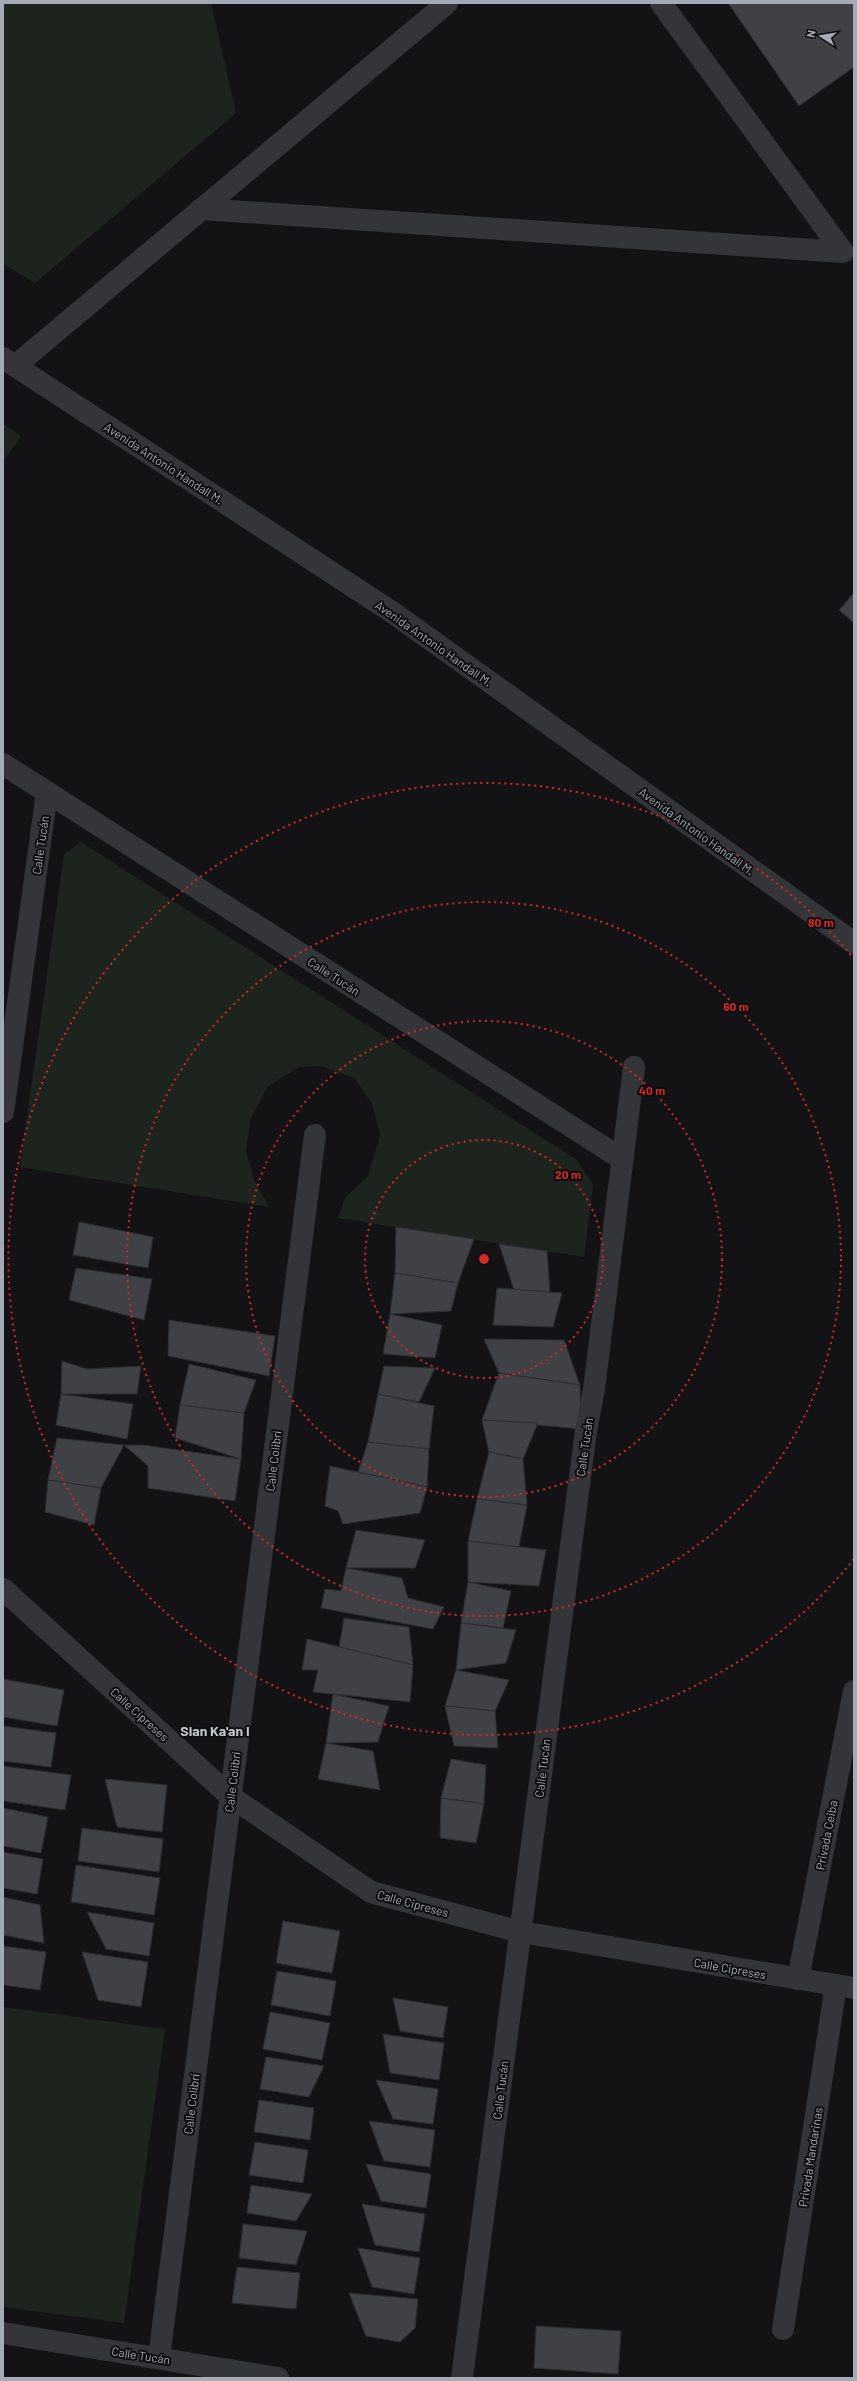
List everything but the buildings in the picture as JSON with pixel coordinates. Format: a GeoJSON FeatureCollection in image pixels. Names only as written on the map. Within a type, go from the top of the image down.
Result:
{"type":"FeatureCollection","features":[{"type":"Feature","properties":{"kind":"street"},"geometry":{"type":"LineString","coordinates":[[9,362],[201,209],[447,3]]}},
{"type":"Feature","properties":{"kind":"street"},"geometry":{"type":"LineString","coordinates":[[201,209],[843,252],[661,3]]}},
{"type":"Feature","properties":{"kind":"street","name":"Avenida Antonio Handall M."},"geometry":{"type":"LineString","coordinates":[[9,362],[392,612],[854,943]]}},
{"type":"Feature","properties":{"kind":"street","name":"Calle Tucán"},"geometry":{"type":"LineString","coordinates":[[3,764],[622,1159]]}},
{"type":"Feature","properties":{"kind":"street","name":"Calle Tucán"},"geometry":{"type":"LineString","coordinates":[[3,1112],[47,792]]}},
{"type":"Feature","properties":{"kind":"street","name":"Calle Tucán"},"geometry":{"type":"LineString","coordinates":[[462,2378],[584,1446],[594,1389],[634,1067]]}},
{"type":"Feature","properties":{"kind":"street","name":"Calle Colibrí"},"geometry":{"type":"LineString","coordinates":[[159,2358],[315,1135]]}},
{"type":"Feature","properties":{"kind":"street","name":"Calle Cipreses"},"geometry":{"type":"LineString","coordinates":[[3,1589],[230,1796],[371,1892],[521,1932],[845,1987]]}},
{"type":"Feature","properties":{"kind":"street","name":"Privada Ceiba"},"geometry":{"type":"LineString","coordinates":[[798,1979],[854,1691]]}},
{"type":"Feature","properties":{"kind":"street","name":"Privada Mandarinas"},"geometry":{"type":"LineString","coordinates":[[783,2329],[845,1987]]}},
{"type":"Feature","properties":{"kind":"street","name":"Calle Tucán"},"geometry":{"type":"LineString","coordinates":[[3,2332],[278,2378]]}},
{"type":"Feature","properties":{"kind":"shaded area"},"geometry":{"type":"Polygon","coordinates":[[[3,3],[211,3],[236,113],[35,283],[3,264],[3,3]]]}},
{"type":"Feature","properties":{"kind":"shaded area"},"geometry":{"type":"Polygon","coordinates":[[[3,424],[21,436],[3,462],[3,424]]]}},
{"type":"Feature","properties":{"kind":"shaded area"},"geometry":{"type":"Polygon","coordinates":[[[81,842],[577,1160],[593,1185],[584,1257],[338,1218],[345,1198],[368,1176],[380,1135],[372,1103],[354,1078],[321,1066],[299,1067],[268,1086],[251,1118],[246,1150],[254,1180],[269,1207],[20,1167],[64,854],[81,842]]]}},
{"type":"Feature","properties":{"kind":"shaded area"},"geometry":{"type":"Polygon","coordinates":[[[3,2007],[165,2029],[124,2323],[3,2307],[3,2007]]]}},
{"type":"Feature","properties":{"kind":"district","name":"Sian Ka'an I"},"geometry":{"type":"Point","coordinates":[215,1730]}}]}
